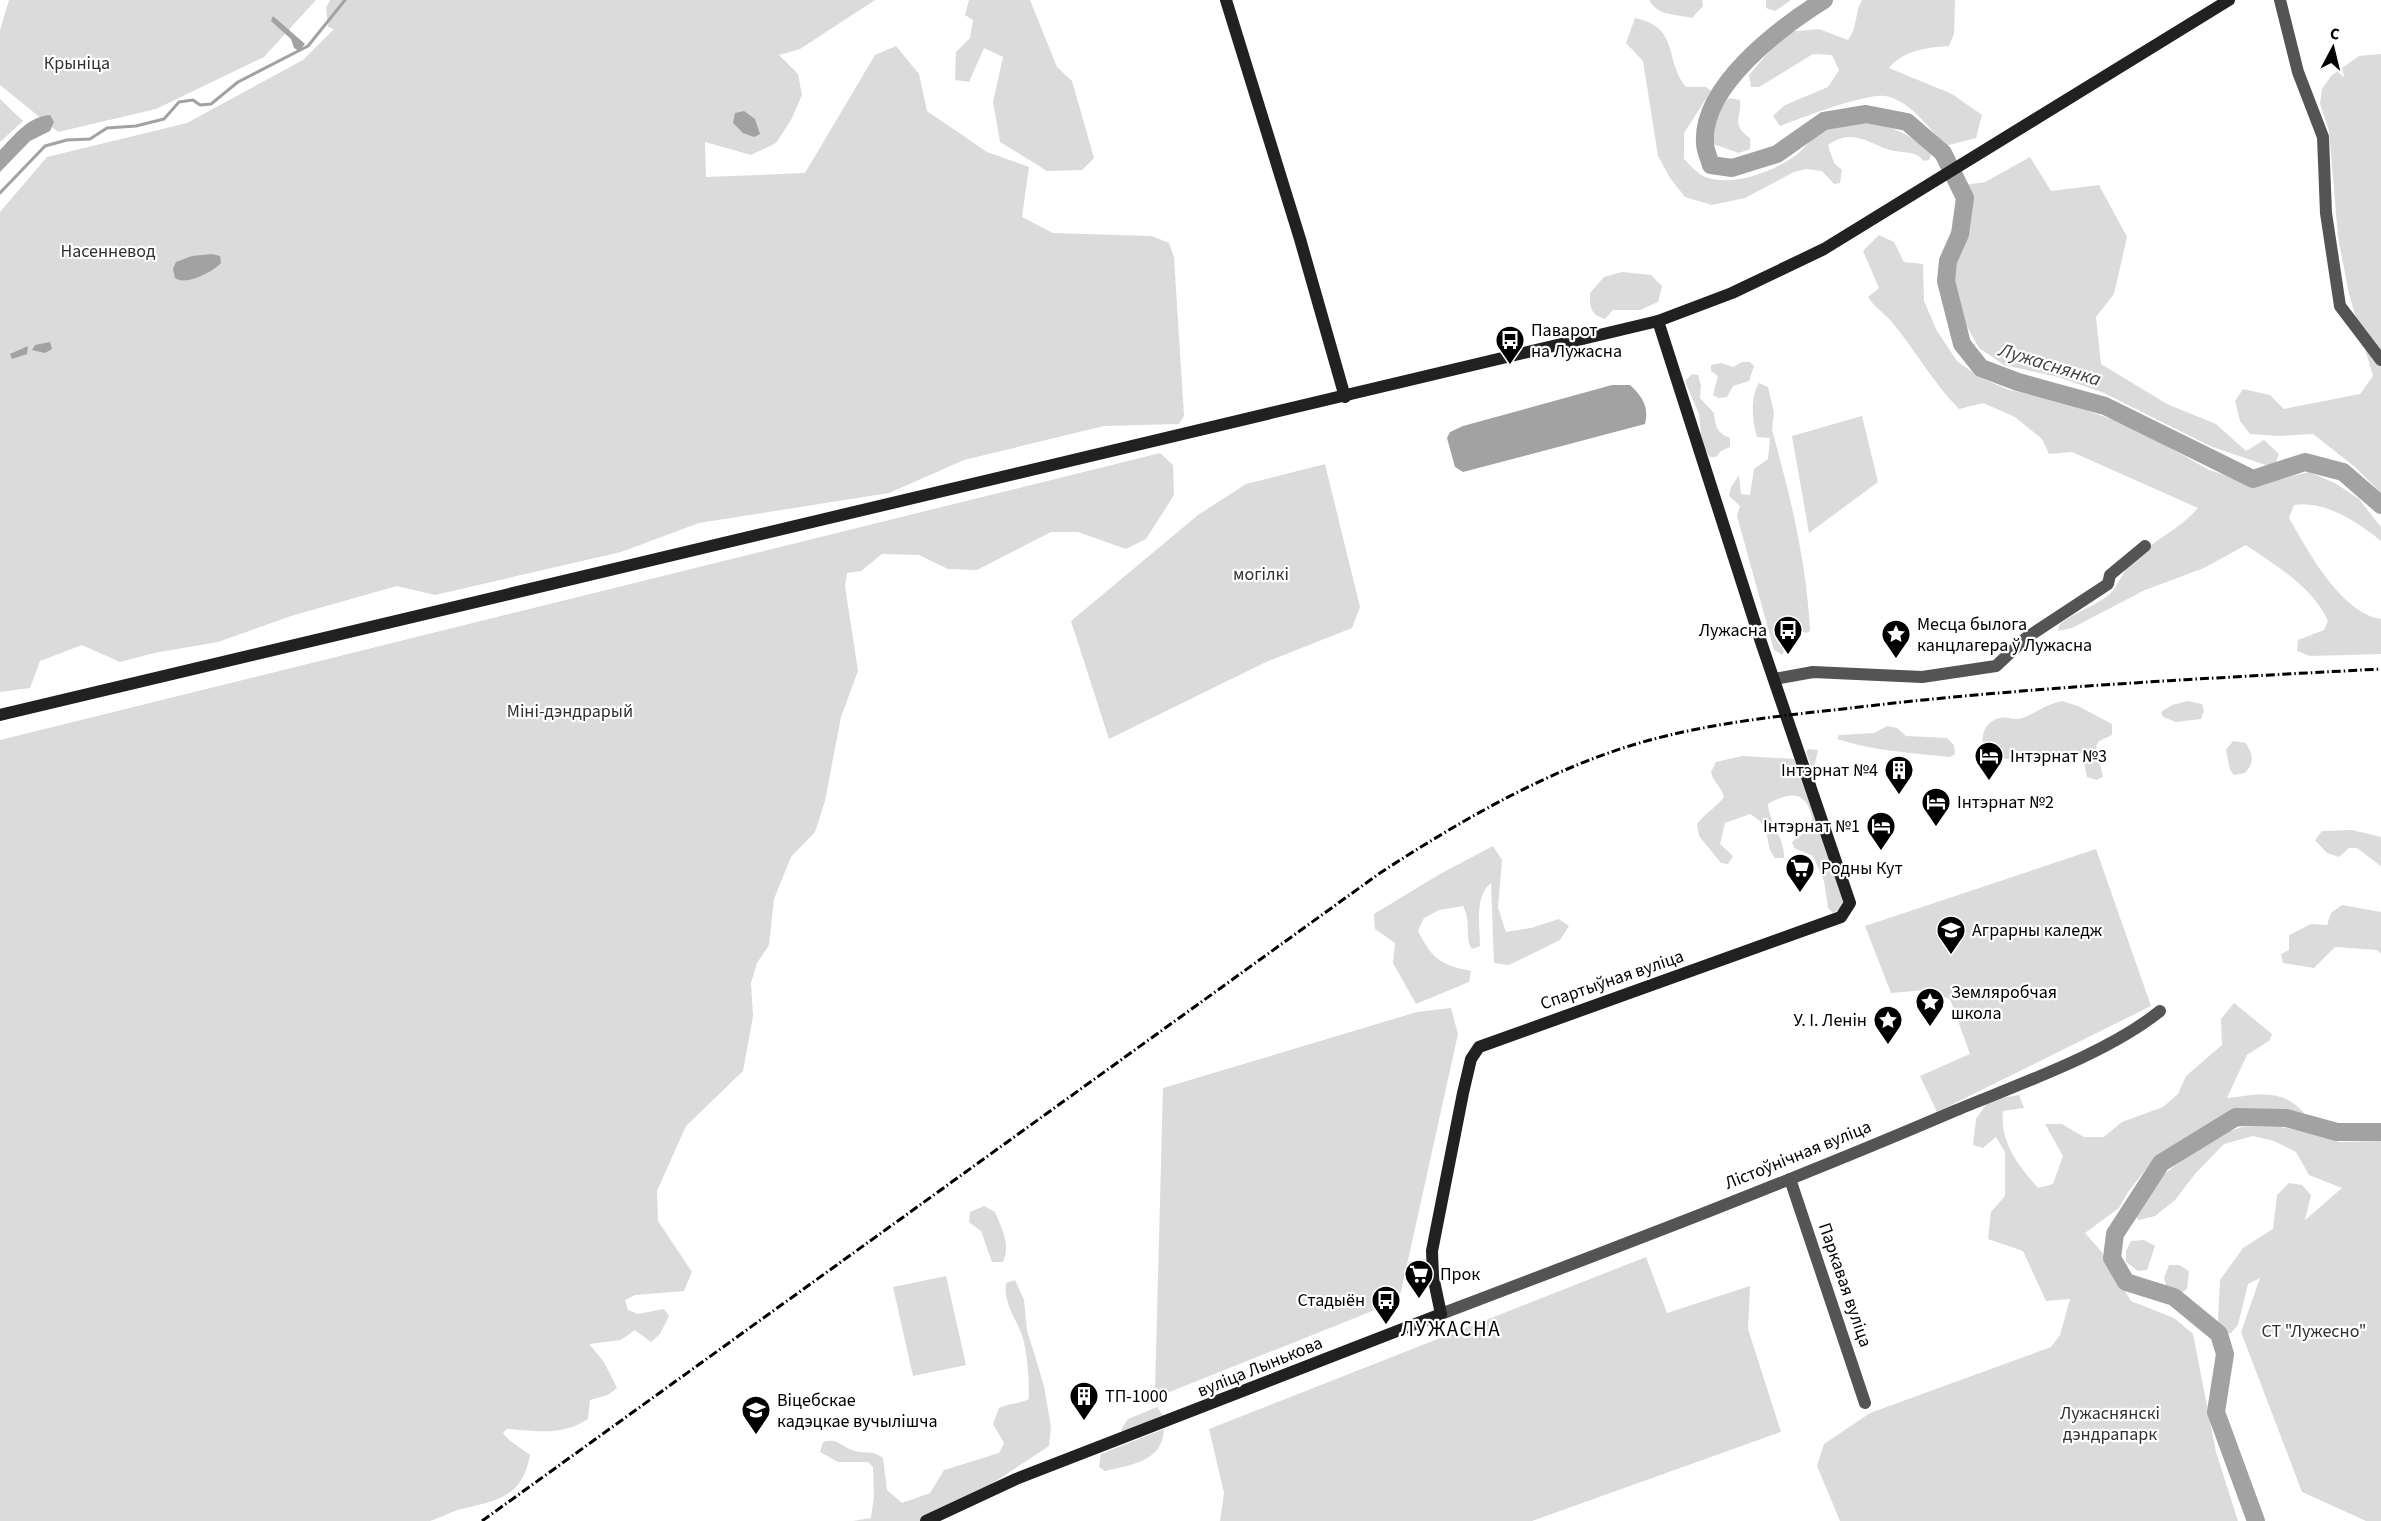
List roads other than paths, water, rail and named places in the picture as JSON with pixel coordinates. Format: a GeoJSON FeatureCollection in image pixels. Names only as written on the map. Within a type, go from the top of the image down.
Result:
{"type":"FeatureCollection","features":[{"type":"Feature","properties":{"kind":"main road"},"geometry":{"type":"LineString","coordinates":[[1226,0],[1300,239],[1345,397]]}},
{"type":"Feature","properties":{"kind":"main road"},"geometry":{"type":"LineString","coordinates":[[0,715],[1658,321],[1732,293],[1824,249],[2229,0]]}},
{"type":"Feature","properties":{"kind":"main road"},"geometry":{"type":"LineString","coordinates":[[1658,321],[1774,679]]}},
{"type":"Feature","properties":{"kind":"main road","name":"Спартыўная вуліца"},"geometry":{"type":"LineString","coordinates":[[1441,1314],[1433,1276],[1432,1251],[1463,1093],[1471,1059],[1479,1047],[1841,917],[1850,903],[1774,679]]}},
{"type":"Feature","properties":{"kind":"main road","name":"вуліца Лынькова"},"geometry":{"type":"LineString","coordinates":[[926,1521],[1016,1479],[1441,1314]]}},
{"type":"Feature","properties":{"kind":"street"},"geometry":{"type":"LineString","coordinates":[[2280,0],[2298,72],[2323,137],[2326,213],[2340,306],[2381,360]]}},
{"type":"Feature","properties":{"kind":"street"},"geometry":{"type":"LineString","coordinates":[[1774,679],[1813,672],[1922,677],[1996,666],[2026,638],[2108,584],[2110,575],[2145,546]]}},
{"type":"Feature","properties":{"kind":"street","name":"Лістоўнічная вуліца"},"geometry":{"type":"LineString","coordinates":[[1441,1314],[1790,1179],[2099,1048],[2148,1021],[2160,1011]]}},
{"type":"Feature","properties":{"kind":"street","name":"Паркавая вуліца"},"geometry":{"type":"LineString","coordinates":[[1790,1179],[1865,1403]]}},
{"type":"Feature","properties":{"kind":"waterway"},"geometry":{"type":"LineString","coordinates":[[0,193],[45,146],[67,140],[90,139],[107,128],[136,126],[164,119],[179,102],[193,100],[200,105],[211,104],[238,82],[308,46],[345,0]]}},
{"type":"Feature","properties":{"kind":"waterway","name":"Лужаснянка"},"geometry":{"type":"LineString","coordinates":[[1824,0],[1766,42],[1747,60],[1716,100],[1707,122],[1705,146],[1711,165],[1732,168],[1777,154],[1824,121],[1866,114],[1907,122],[1943,153],[1965,198],[1960,234],[1948,261],[1946,281],[1962,344],[1981,368],[2018,382],[2105,406],[2253,479],[2305,462],[2343,472],[2381,505]]}},
{"type":"Feature","properties":{"kind":"waterway","name":"Лужаснянка"},"geometry":{"type":"LineString","coordinates":[[2256,1521],[2216,1412],[2225,1354],[2219,1334],[2174,1297],[2126,1282],[2112,1258],[2115,1234],[2161,1163],[2236,1117],[2286,1118],[2337,1132],[2381,1132]]}},
{"type":"Feature","properties":{"kind":"railway"},"geometry":{"type":"LineString","coordinates":[[482,1521],[1380,873],[1477,814],[1544,779],[1614,751],[1650,740],[1706,727],[1763,718],[1940,698],[2129,683],[2381,669]]}},
{"type":"Feature","properties":{"kind":"place","name":"Паварот на Лужасна"},"geometry":{"type":"Point","coordinates":[1510,366]}},
{"type":"Feature","properties":{"kind":"place","name":"Лужасна"},"geometry":{"type":"Point","coordinates":[1788,656]}},
{"type":"Feature","properties":{"kind":"place","name":"Месца былога канцлагера ў Лужасна"},"geometry":{"type":"Point","coordinates":[1896,660]}},
{"type":"Feature","properties":{"kind":"place","name":"Інтэрнат №3"},"geometry":{"type":"Point","coordinates":[1989,782]}},
{"type":"Feature","properties":{"kind":"place","name":"Інтэрнат №4"},"geometry":{"type":"Point","coordinates":[1899,796]}},
{"type":"Feature","properties":{"kind":"place","name":"Інтэрнат №2"},"geometry":{"type":"Point","coordinates":[1936,828]}},
{"type":"Feature","properties":{"kind":"place","name":"Інтэрнат №1"},"geometry":{"type":"Point","coordinates":[1881,852]}},
{"type":"Feature","properties":{"kind":"place","name":"Родны Кут"},"geometry":{"type":"Point","coordinates":[1800,894]}},
{"type":"Feature","properties":{"kind":"place","name":"Аграрны каледж"},"geometry":{"type":"Point","coordinates":[1951,956]}},
{"type":"Feature","properties":{"kind":"place","name":"Земляробчая школа"},"geometry":{"type":"Point","coordinates":[1930,1028]}},
{"type":"Feature","properties":{"kind":"place","name":"У. І. Ленін"},"geometry":{"type":"Point","coordinates":[1888,1046]}},
{"type":"Feature","properties":{"kind":"place","name":"Прок"},"geometry":{"type":"Point","coordinates":[1419,1300]}},
{"type":"Feature","properties":{"kind":"place","name":"Стадыён"},"geometry":{"type":"Point","coordinates":[1386,1326]}},
{"type":"Feature","properties":{"kind":"place","name":"ТП-1000"},"geometry":{"type":"Point","coordinates":[1084,1422]}},
{"type":"Feature","properties":{"kind":"place","name":"Віцебскае кадэцкае вучылішча"},"geometry":{"type":"Point","coordinates":[756,1436]}},
{"type":"Feature","properties":{"kind":"district","name":"ЛУЖАСНА"},"geometry":{"type":"Point","coordinates":[1451,1329]}},
{"type":"Feature","properties":{"kind":"park label","name":"Крыніца"},"geometry":{"type":"Point","coordinates":[77,63]}},
{"type":"Feature","properties":{"kind":"park label","name":"Насенневод"},"geometry":{"type":"Point","coordinates":[108,251]}},
{"type":"Feature","properties":{"kind":"park label","name":"могілкі"},"geometry":{"type":"Point","coordinates":[1261,574]}},
{"type":"Feature","properties":{"kind":"park label","name":"Міні-дэндрарый"},"geometry":{"type":"Point","coordinates":[570,711]}},
{"type":"Feature","properties":{"kind":"park label","name":"СТ \"Лужесно\""},"geometry":{"type":"Point","coordinates":[2314,1331]}},
{"type":"Feature","properties":{"kind":"park label","name":"Лужаснянскі дэндрапарк"},"geometry":{"type":"Point","coordinates":[2110,1423]}}]}
